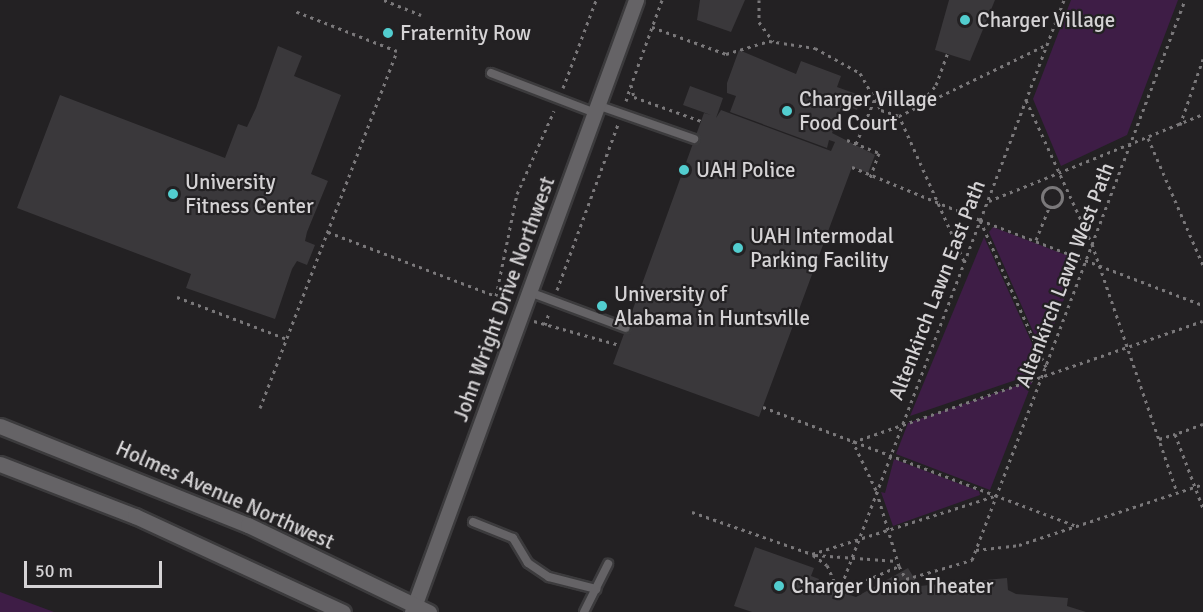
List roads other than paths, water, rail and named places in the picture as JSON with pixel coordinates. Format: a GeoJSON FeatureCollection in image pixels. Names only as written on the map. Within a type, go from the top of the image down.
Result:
{"type":"FeatureCollection","features":[{"type":"Feature","properties":{"kind":"main road","name":"John Wright Drive Northwest"},"geometry":{"type":"LineString","coordinates":[[413,609],[636,0]]}},
{"type":"Feature","properties":{"kind":"main road","name":"Holmes Avenue Northwest"},"geometry":{"type":"LineString","coordinates":[[0,426],[217,512],[413,609],[429,612]]}},
{"type":"Feature","properties":{"kind":"main road"},"geometry":{"type":"LineString","coordinates":[[0,464],[135,516],[343,612]]}},
{"type":"Feature","properties":{"kind":"lane"},"geometry":{"type":"LineString","coordinates":[[491,73],[559,99],[621,114],[694,139]]}},
{"type":"Feature","properties":{"kind":"lane"},"geometry":{"type":"LineString","coordinates":[[529,292],[626,328]]}},
{"type":"Feature","properties":{"kind":"lane"},"geometry":{"type":"LineString","coordinates":[[473,522],[513,538],[528,563],[549,577],[596,589]]}},
{"type":"Feature","properties":{"kind":"lane"},"geometry":{"type":"LineString","coordinates":[[584,612],[608,564]]}},
{"type":"Feature","properties":{"kind":"place","name":"Charger Village"},"geometry":{"type":"Point","coordinates":[965,20]}},
{"type":"Feature","properties":{"kind":"place","name":"Fraternity Row"},"geometry":{"type":"Point","coordinates":[388,33]}},
{"type":"Feature","properties":{"kind":"place","name":"Charger Village Food Court"},"geometry":{"type":"Point","coordinates":[787,111]}},
{"type":"Feature","properties":{"kind":"place","name":"UAH Police"},"geometry":{"type":"Point","coordinates":[684,170]}},
{"type":"Feature","properties":{"kind":"place","name":"University Fitness Center"},"geometry":{"type":"Point","coordinates":[173,194]}},
{"type":"Feature","properties":{"kind":"place","name":"UAH Intermodal Parking Facility"},"geometry":{"type":"Point","coordinates":[738,248]}},
{"type":"Feature","properties":{"kind":"place","name":"University of Alabama in Huntsville"},"geometry":{"type":"Point","coordinates":[602,306]}},
{"type":"Feature","properties":{"kind":"place","name":"Charger Union Theater"},"geometry":{"type":"Point","coordinates":[779,586]}}]}
